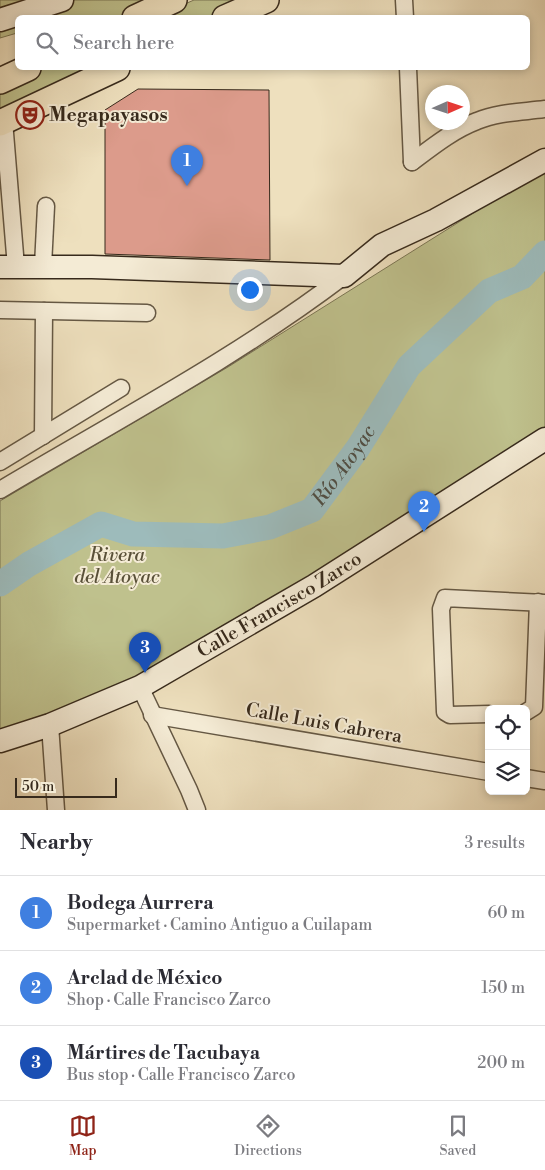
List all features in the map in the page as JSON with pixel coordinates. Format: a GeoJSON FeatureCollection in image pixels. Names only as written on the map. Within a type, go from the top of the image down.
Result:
{"type":"FeatureCollection","features":[{"type":"Feature","properties":{"kind":"main road"},"geometry":{"type":"LineString","coordinates":[[142,15],[174,0]]}},
{"type":"Feature","properties":{"kind":"main road"},"geometry":{"type":"LineString","coordinates":[[232,15],[266,0]]}},
{"type":"Feature","properties":{"kind":"main road"},"geometry":{"type":"LineString","coordinates":[[0,81],[24,70]]}},
{"type":"Feature","properties":{"kind":"main road"},"geometry":{"type":"LineString","coordinates":[[2,122],[113,70]]}},
{"type":"Feature","properties":{"kind":"street"},"geometry":{"type":"LineString","coordinates":[[16,15],[62,0]]}},
{"type":"Feature","properties":{"kind":"street"},"geometry":{"type":"LineString","coordinates":[[404,0],[405,15]]}},
{"type":"Feature","properties":{"kind":"street"},"geometry":{"type":"LineString","coordinates":[[0,20],[15,15]]}},
{"type":"Feature","properties":{"kind":"street"},"geometry":{"type":"LineString","coordinates":[[408,70],[412,162],[441,140],[477,121],[506,114],[545,109]]}},
{"type":"Feature","properties":{"kind":"street"},"geometry":{"type":"LineString","coordinates":[[2,122],[8,267],[43,266],[344,276]]}},
{"type":"Feature","properties":{"kind":"street"},"geometry":{"type":"LineString","coordinates":[[0,490],[130,415],[308,303],[382,245],[436,220],[545,160]]}},
{"type":"Feature","properties":{"kind":"street"},"geometry":{"type":"LineString","coordinates":[[43,266],[46,206]]}},
{"type":"Feature","properties":{"kind":"street"},"geometry":{"type":"LineString","coordinates":[[0,310],[147,313]]}},
{"type":"Feature","properties":{"kind":"street"},"geometry":{"type":"LineString","coordinates":[[43,436],[44,311]]}},
{"type":"Feature","properties":{"kind":"street"},"geometry":{"type":"LineString","coordinates":[[0,462],[121,388]]}},
{"type":"Feature","properties":{"kind":"street","name":"Calle Francisco Zarco"},"geometry":{"type":"LineString","coordinates":[[0,741],[50,725],[140,687],[314,586],[545,439]]}},
{"type":"Feature","properties":{"kind":"street"},"geometry":{"type":"LineString","coordinates":[[485,714],[450,715],[445,712],[441,609],[445,598],[541,602],[534,707],[530,710]]}},
{"type":"Feature","properties":{"kind":"street"},"geometry":{"type":"LineString","coordinates":[[140,687],[197,810]]}},
{"type":"Feature","properties":{"kind":"street","name":"Calle Luis Cabrera"},"geometry":{"type":"LineString","coordinates":[[152,714],[485,771]]}},
{"type":"Feature","properties":{"kind":"street"},"geometry":{"type":"LineString","coordinates":[[50,725],[56,810]]}},
{"type":"Feature","properties":{"kind":"street"},"geometry":{"type":"LineString","coordinates":[[530,779],[545,782]]}},
{"type":"Feature","properties":{"kind":"green space"},"geometry":{"type":"Polygon","coordinates":[[[0,0],[162,0],[132,15],[15,15],[15,34],[0,38],[0,0]]]}},
{"type":"Feature","properties":{"kind":"green space"},"geometry":{"type":"Polygon","coordinates":[[[194,0],[251,0],[216,15],[160,15],[194,0]]]}},
{"type":"Feature","properties":{"kind":"green space"},"geometry":{"type":"Polygon","coordinates":[[[38,70],[96,70],[0,115],[0,87],[38,70]]]}},
{"type":"Feature","properties":{"kind":"green space","name":"Rivera del Atoyac"},"geometry":{"type":"Polygon","coordinates":[[[545,168],[545,439],[140,687],[0,737],[0,501],[228,367],[545,168]]]}},
{"type":"Feature","properties":{"kind":"building"},"geometry":{"type":"Polygon","coordinates":[[[138,89],[269,90],[270,260],[105,254],[105,110],[138,89]]]}},
{"type":"Feature","properties":{"kind":"waterway","name":"Río Atoyac"},"geometry":{"type":"LineString","coordinates":[[0,584],[29,564],[101,524],[133,534],[223,536],[270,527],[312,510],[358,448],[409,366],[489,291],[522,277],[545,253]]}},
{"type":"Feature","properties":{"kind":"place","name":"Megapayasos"},"geometry":{"type":"Point","coordinates":[30,115]}},
{"type":"Feature","properties":{"kind":"place","name":"Bodega Aurrera"},"geometry":{"type":"Point","coordinates":[187,186]}},
{"type":"Feature","properties":{"kind":"place","name":"Arclad de México"},"geometry":{"type":"Point","coordinates":[424,532]}},
{"type":"Feature","properties":{"kind":"place","name":"Mártires de Tacubaya"},"geometry":{"type":"Point","coordinates":[145,673]}}]}
